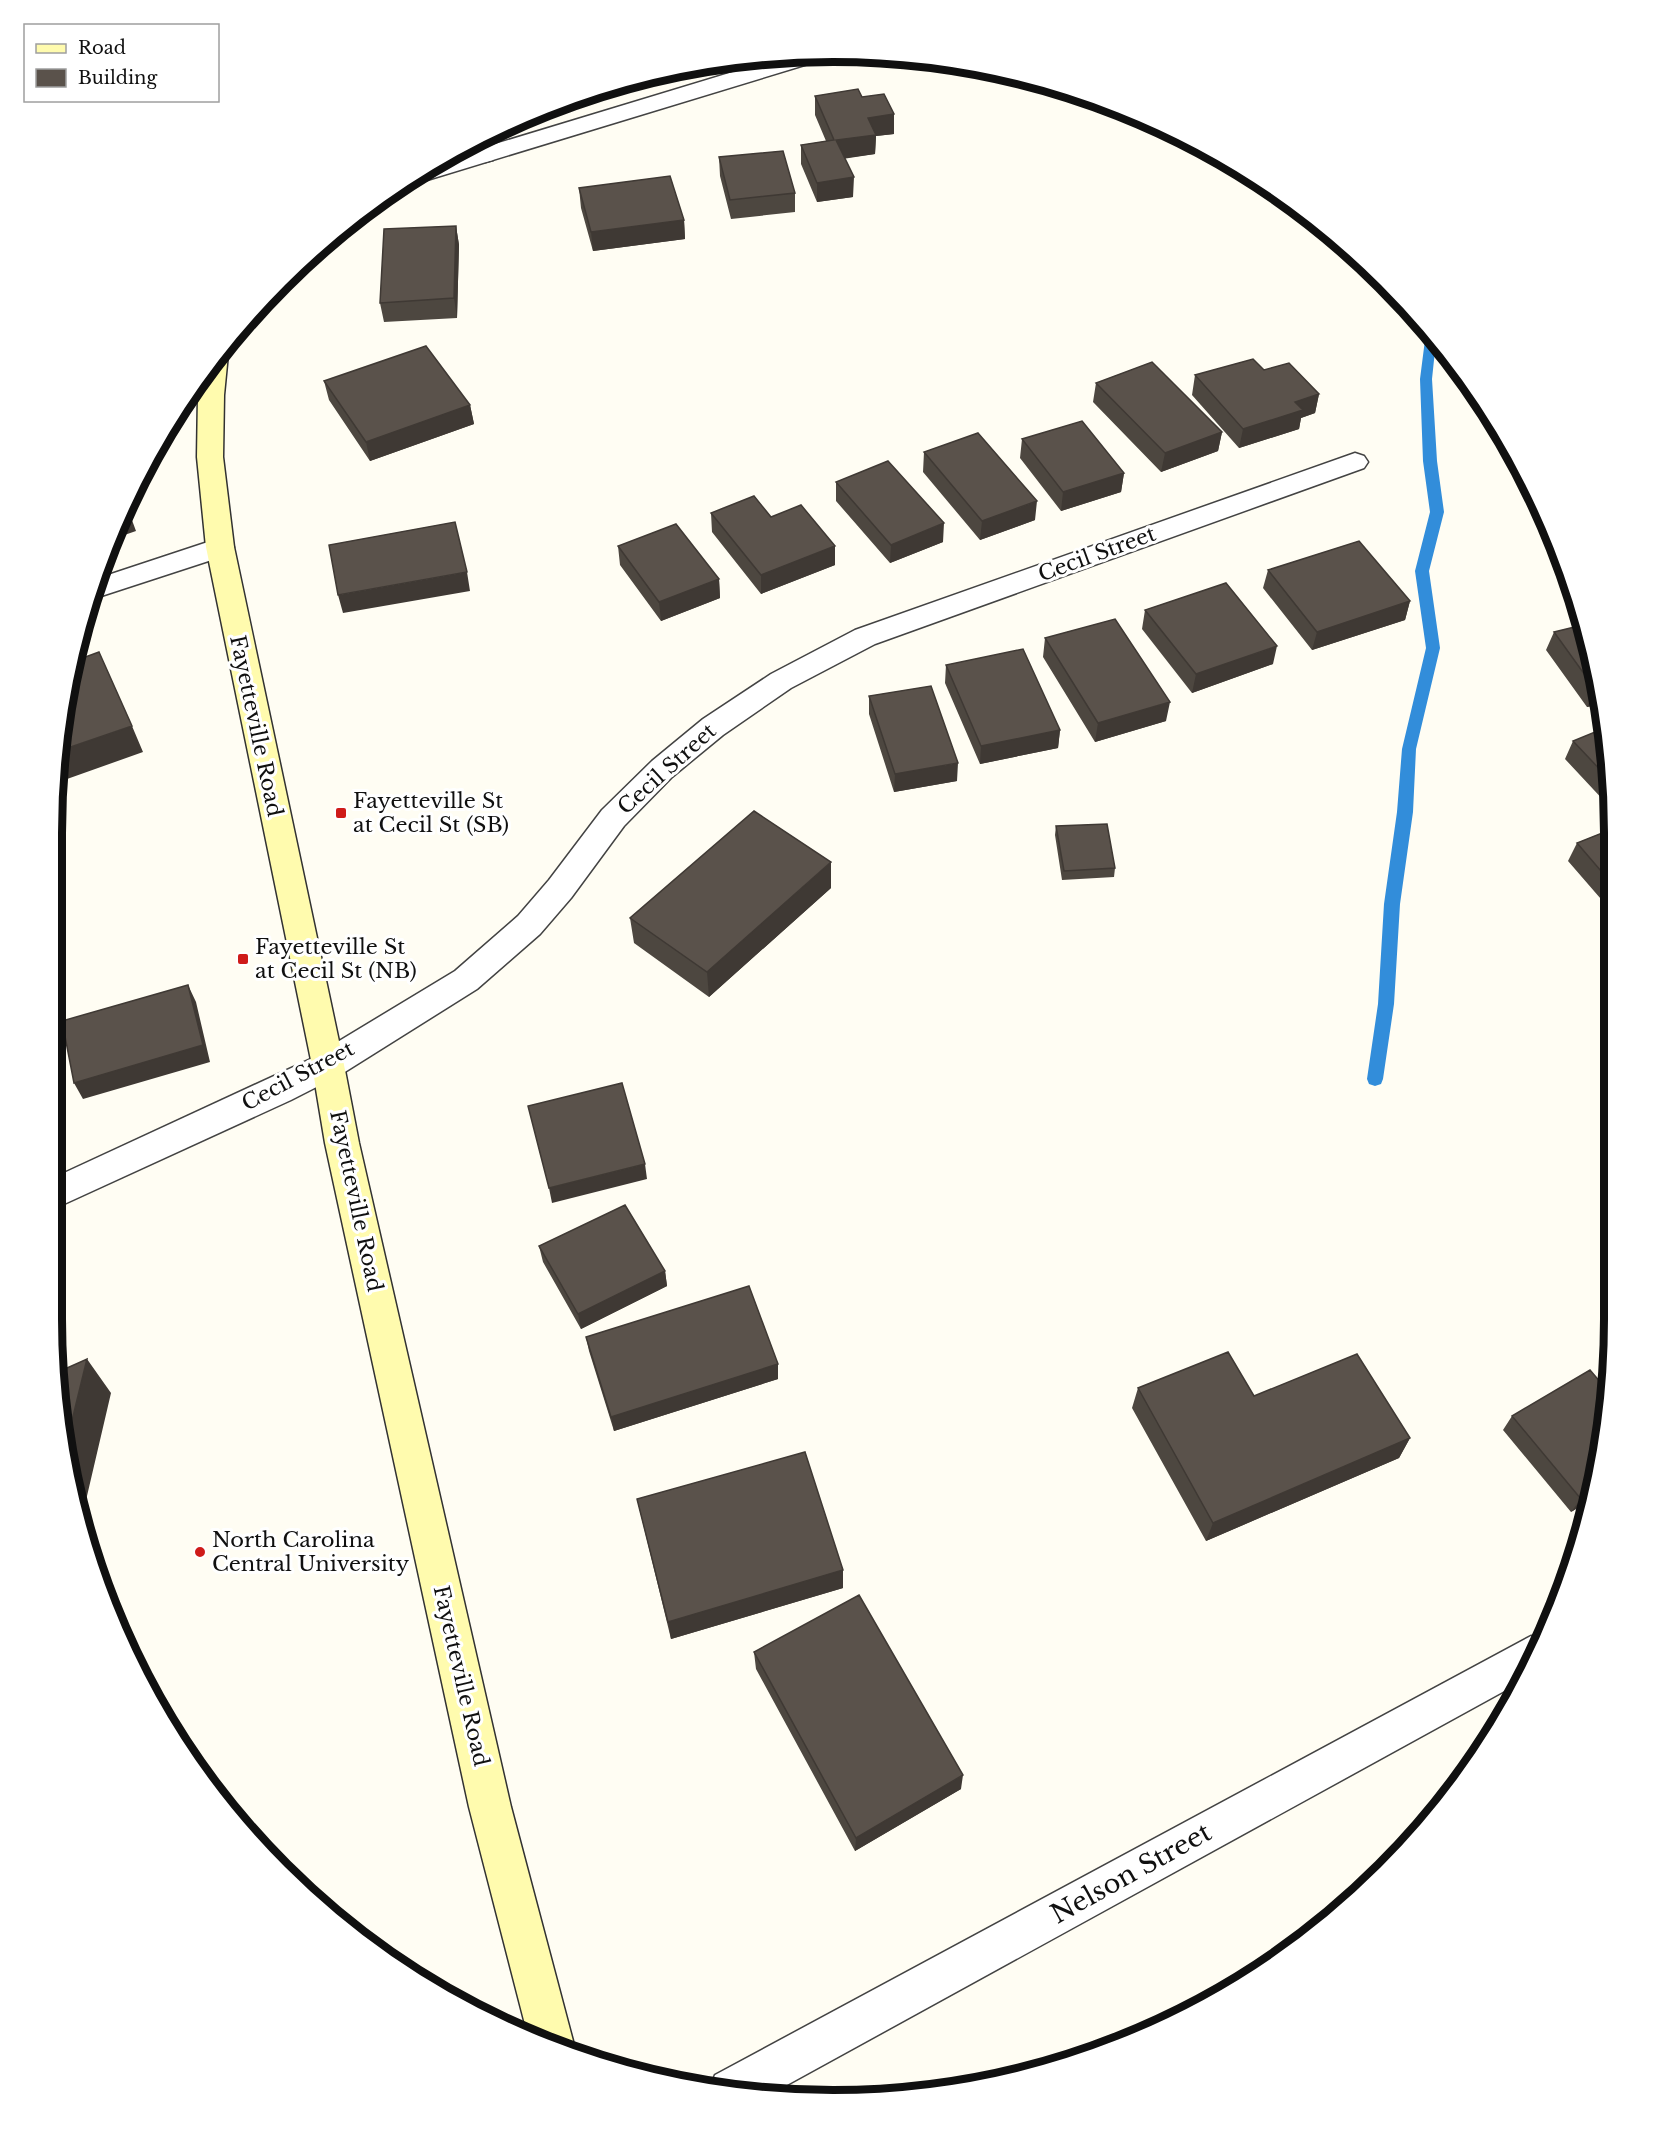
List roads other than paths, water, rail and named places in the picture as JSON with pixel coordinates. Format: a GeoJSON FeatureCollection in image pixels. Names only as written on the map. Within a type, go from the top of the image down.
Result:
{"type":"FeatureCollection","features":[{"type":"Feature","properties":{"kind":"main road","name":"Fayetteville Road"},"geometry":{"type":"LineString","coordinates":[[213,374],[210,457],[220,546],[328,1065],[342,1143],[488,1795],[550,2037]]}},
{"type":"Feature","properties":{"kind":"street"},"geometry":{"type":"LineString","coordinates":[[481,147],[784,63]]}},
{"type":"Feature","properties":{"kind":"street","name":"Cecil Street"},"geometry":{"type":"LineString","coordinates":[[62,1190],[328,1065],[466,980],[529,925],[560,889],[613,818],[662,769],[712,727],[781,681],[865,637],[1355,462]]}},
{"type":"Feature","properties":{"kind":"street"},"geometry":{"type":"LineString","coordinates":[[101,587],[220,546]]}},
{"type":"Feature","properties":{"kind":"street","name":"Nelson Street"},"geometry":{"type":"LineString","coordinates":[[742,2085],[1522,1664]]}},
{"type":"Feature","properties":{"kind":"waterway"},"geometry":{"type":"LineString","coordinates":[[1375,1079],[1386,1004],[1392,904],[1405,812],[1409,749],[1433,648],[1422,571],[1437,512],[1430,461],[1426,379],[1429,345]]}},
{"type":"Feature","properties":{"kind":"place","name":"Fayetteville St at Cecil St (SB)"},"geometry":{"type":"Point","coordinates":[341,813]}},
{"type":"Feature","properties":{"kind":"place","name":"Fayetteville St at Cecil St (NB)"},"geometry":{"type":"Point","coordinates":[243,959]}},
{"type":"Feature","properties":{"kind":"place","name":"North Carolina Central University"},"geometry":{"type":"Point","coordinates":[200,1552]}}]}
